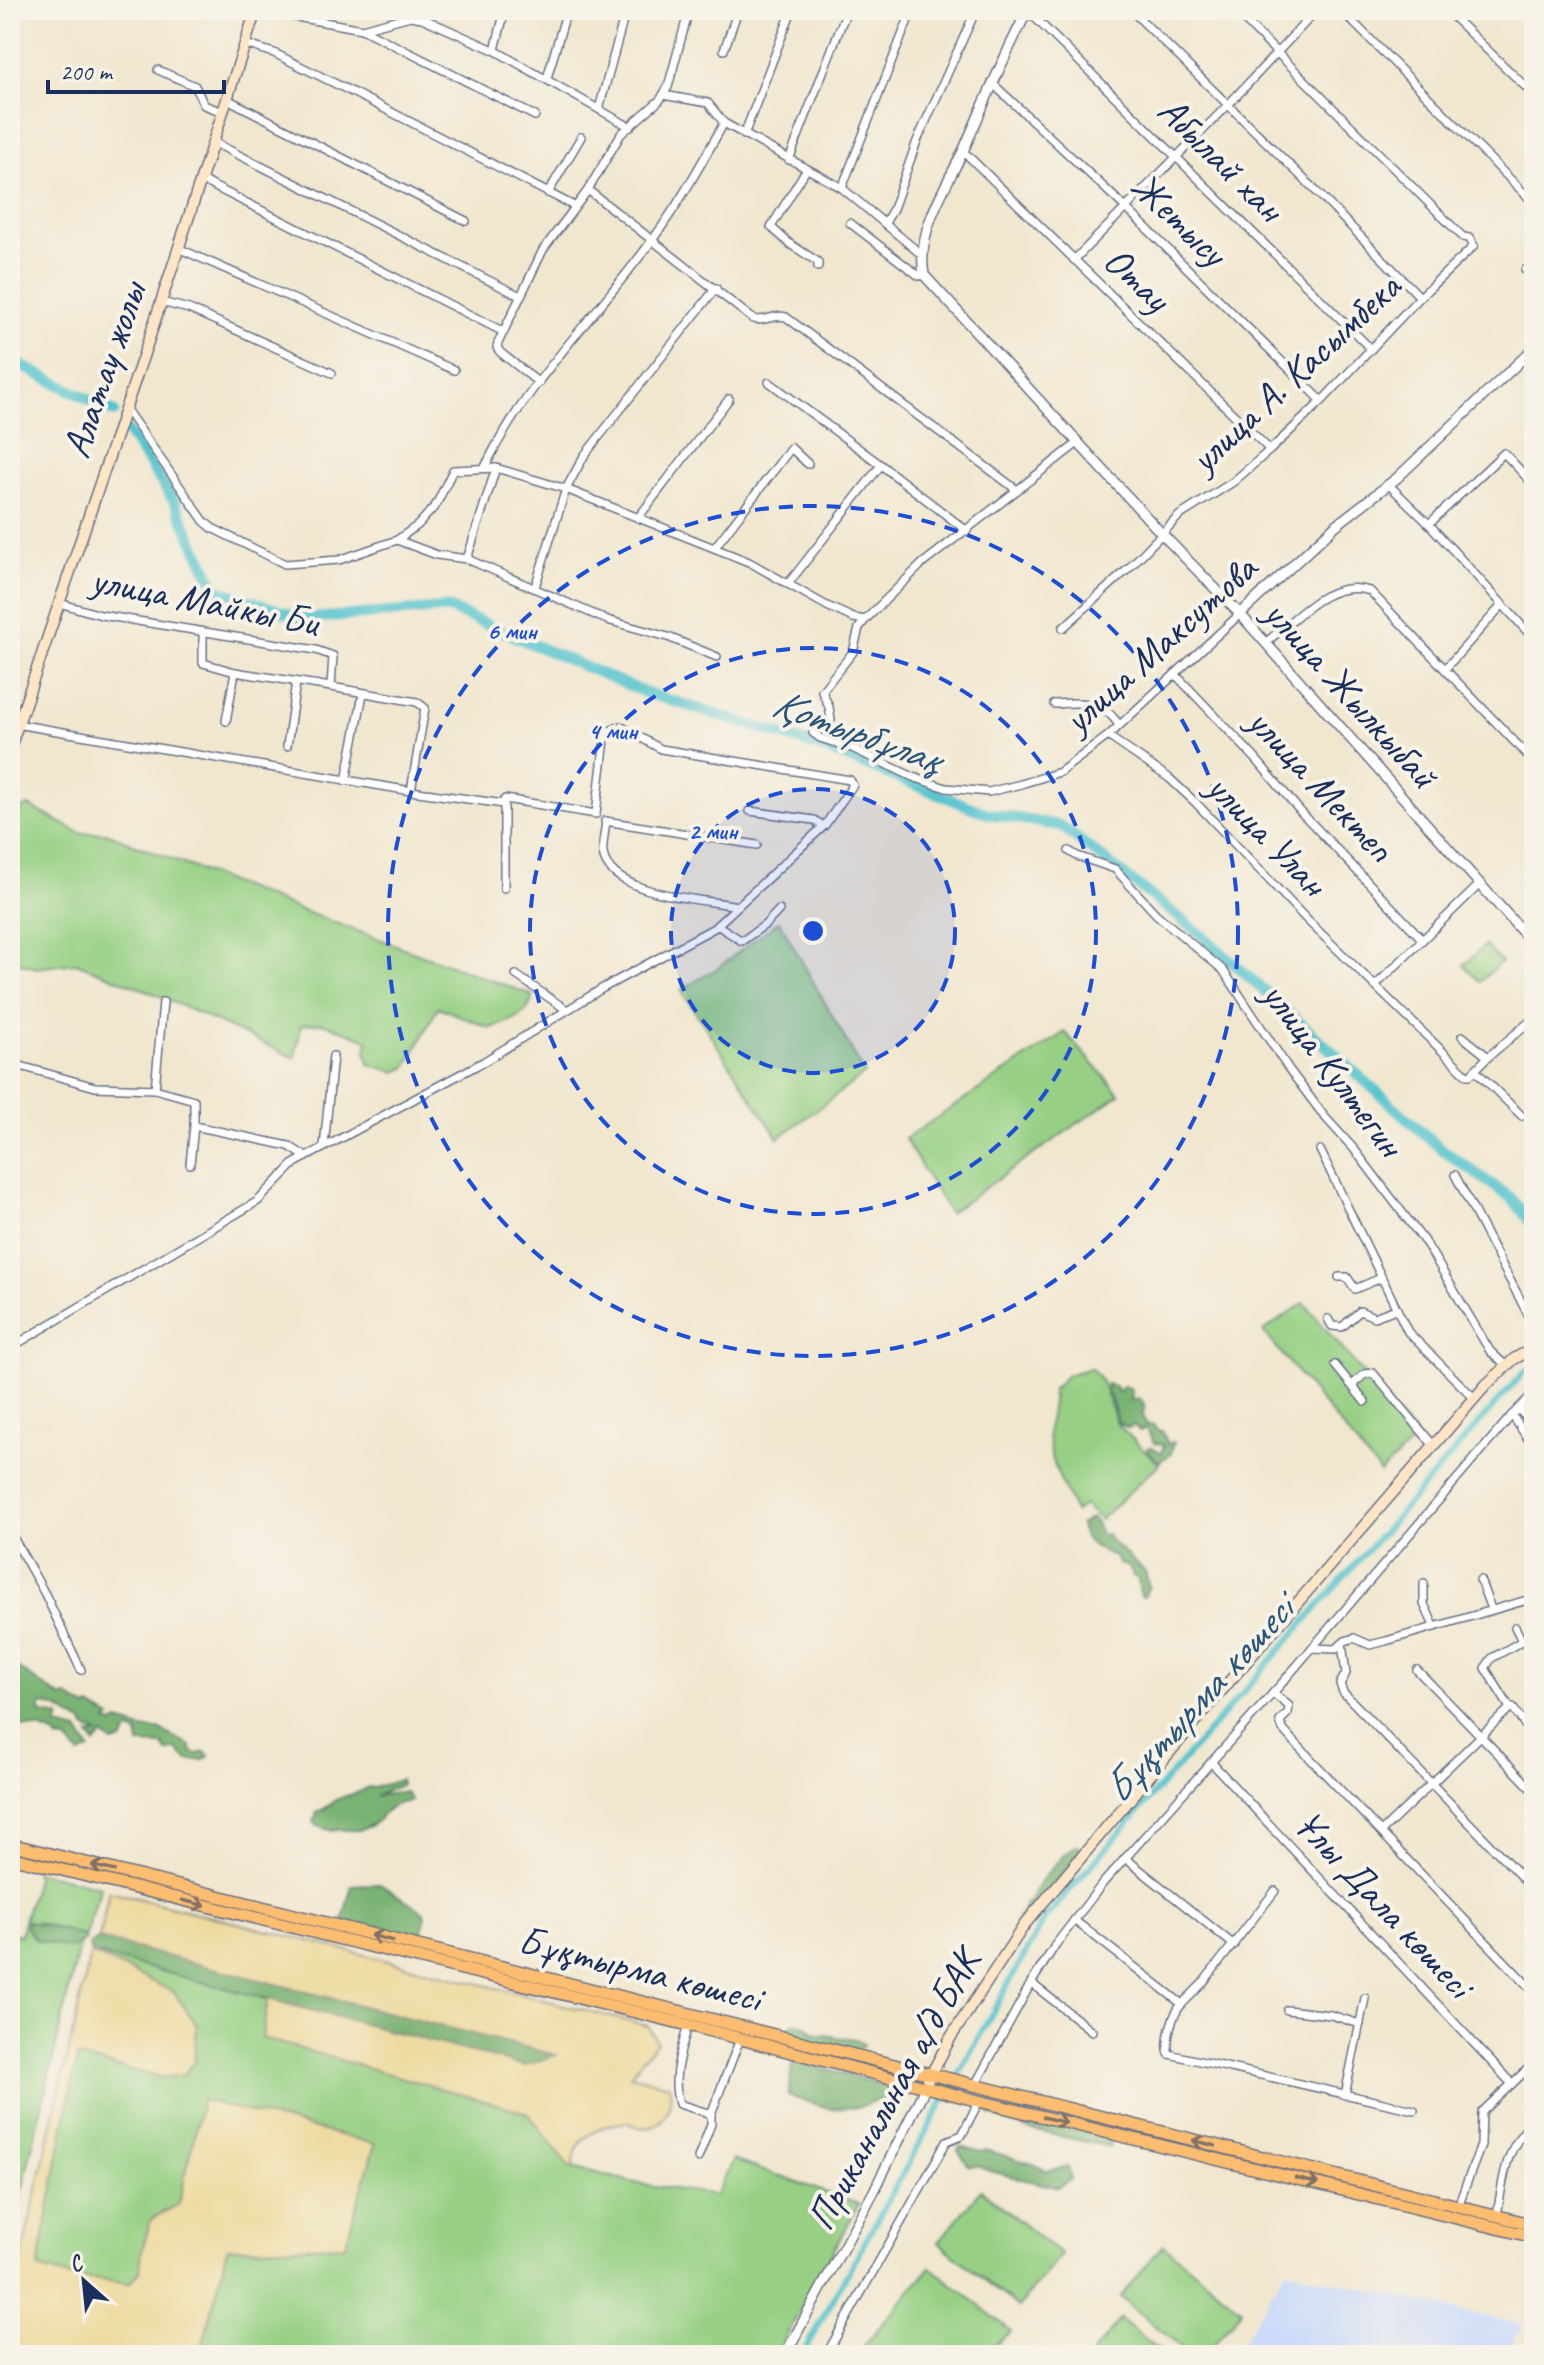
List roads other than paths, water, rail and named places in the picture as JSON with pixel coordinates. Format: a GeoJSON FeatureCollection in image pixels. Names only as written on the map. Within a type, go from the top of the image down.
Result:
{"type":"FeatureCollection","features":[{"type":"Feature","properties":{"kind":"main road","name":"Алатау жолы"},"geometry":{"type":"LineString","coordinates":[[10,748],[14,723],[59,603],[257,10]]}},
{"type":"Feature","properties":{"kind":"main road","name":"Приканальная а/д БАК"},"geometry":{"type":"LineString","coordinates":[[929,2087],[930,2074],[951,2037],[1025,1924],[1228,1683],[1475,1399],[1510,1363],[1534,1348]]}},
{"type":"Feature","properties":{"kind":"main road","name":"Бұқтырма көшесі"},"geometry":{"type":"LineString","coordinates":[[10,1844],[153,1886],[790,2046],[979,2101],[1495,2221],[1534,2225]]}},
{"type":"Feature","properties":{"kind":"main road","name":"Бұқтырма көшесі"},"geometry":{"type":"LineString","coordinates":[[10,1857],[153,1886]]}},
{"type":"Feature","properties":{"kind":"main road","name":"Бұқтырма көшесі"},"geometry":{"type":"LineString","coordinates":[[636,2007],[740,2039],[930,2074],[1406,2200],[1458,2206],[1534,2237]]}},
{"type":"Feature","properties":{"kind":"street"},"geometry":{"type":"LineString","coordinates":[[257,10],[362,29],[535,116]]}},
{"type":"Feature","properties":{"kind":"street"},"geometry":{"type":"LineString","coordinates":[[495,50],[505,10]]}},
{"type":"Feature","properties":{"kind":"street"},"geometry":{"type":"LineString","coordinates":[[547,78],[567,10]]}},
{"type":"Feature","properties":{"kind":"street"},"geometry":{"type":"LineString","coordinates":[[599,109],[626,10]]}},
{"type":"Feature","properties":{"kind":"street"},"geometry":{"type":"LineString","coordinates":[[539,383],[497,348],[543,250],[588,190],[621,134],[668,87],[689,10]]}},
{"type":"Feature","properties":{"kind":"street"},"geometry":{"type":"LineString","coordinates":[[724,50],[738,10]]}},
{"type":"Feature","properties":{"kind":"street"},"geometry":{"type":"LineString","coordinates":[[744,135],[792,10]]}},
{"type":"Feature","properties":{"kind":"street"},"geometry":{"type":"LineString","coordinates":[[789,160],[847,10]]}},
{"type":"Feature","properties":{"kind":"street"},"geometry":{"type":"LineString","coordinates":[[842,188],[912,10]]}},
{"type":"Feature","properties":{"kind":"street"},"geometry":{"type":"LineString","coordinates":[[885,223],[917,141],[976,10]]}},
{"type":"Feature","properties":{"kind":"street"},"geometry":{"type":"LineString","coordinates":[[850,223],[919,276],[924,275],[922,255],[935,209],[1028,10]]}},
{"type":"Feature","properties":{"kind":"street","name":"Абылай хан"},"geometry":{"type":"LineString","coordinates":[[1028,10],[1371,349]]}},
{"type":"Feature","properties":{"kind":"street"},"geometry":{"type":"LineString","coordinates":[[1131,10],[1420,297]]}},
{"type":"Feature","properties":{"kind":"street"},"geometry":{"type":"LineString","coordinates":[[1234,10],[1278,53]]}},
{"type":"Feature","properties":{"kind":"street"},"geometry":{"type":"LineString","coordinates":[[1074,260],[1317,10]]}},
{"type":"Feature","properties":{"kind":"street"},"geometry":{"type":"LineString","coordinates":[[1341,10],[1534,203]]}},
{"type":"Feature","properties":{"kind":"street"},"geometry":{"type":"LineString","coordinates":[[1446,10],[1534,95]]}},
{"type":"Feature","properties":{"kind":"street"},"geometry":{"type":"LineString","coordinates":[[362,29],[410,16],[422,18],[495,50],[630,127]]}},
{"type":"Feature","properties":{"kind":"street"},"geometry":{"type":"LineString","coordinates":[[245,44],[274,53],[574,206]]}},
{"type":"Feature","properties":{"kind":"street","name":"улица А. Касымбека"},"geometry":{"type":"LineString","coordinates":[[1063,628],[1163,535],[1179,516],[1233,482],[1270,450],[1474,246],[1278,53]]}},
{"type":"Feature","properties":{"kind":"street"},"geometry":{"type":"LineString","coordinates":[[158,70],[195,86],[204,105],[223,112]]}},
{"type":"Feature","properties":{"kind":"street","name":"Жетысу"},"geometry":{"type":"LineString","coordinates":[[992,83],[1126,208],[1322,401]]}},
{"type":"Feature","properties":{"kind":"street"},"geometry":{"type":"LineString","coordinates":[[663,95],[708,103],[724,123],[842,188],[922,255]]}},
{"type":"Feature","properties":{"kind":"street"},"geometry":{"type":"LineString","coordinates":[[227,99],[466,221]]}},
{"type":"Feature","properties":{"kind":"street"},"geometry":{"type":"LineString","coordinates":[[485,467],[498,440],[539,383],[652,240],[724,123]]}},
{"type":"Feature","properties":{"kind":"street"},"geometry":{"type":"LineString","coordinates":[[548,193],[581,137]]}},
{"type":"Feature","properties":{"kind":"street"},"geometry":{"type":"LineString","coordinates":[[213,142],[520,296]]}},
{"type":"Feature","properties":{"kind":"street","name":"Отау"},"geometry":{"type":"LineString","coordinates":[[963,151],[1270,450]]}},
{"type":"Feature","properties":{"kind":"street"},"geometry":{"type":"LineString","coordinates":[[806,170],[771,227],[818,262],[818,267]]}},
{"type":"Feature","properties":{"kind":"street"},"geometry":{"type":"LineString","coordinates":[[201,180],[504,332]]}},
{"type":"Feature","properties":{"kind":"street"},"geometry":{"type":"LineString","coordinates":[[588,190],[753,319],[763,321],[778,315],[786,317],[1017,490]]}},
{"type":"Feature","properties":{"kind":"street"},"geometry":{"type":"LineString","coordinates":[[178,248],[454,370]]}},
{"type":"Feature","properties":{"kind":"street"},"geometry":{"type":"LineString","coordinates":[[1525,270],[1534,277]]}},
{"type":"Feature","properties":{"kind":"street","name":"улица Жылкыбай"},"geometry":{"type":"LineString","coordinates":[[924,275],[1163,535],[1240,614],[1534,945]]}},
{"type":"Feature","properties":{"kind":"street"},"geometry":{"type":"LineString","coordinates":[[535,587],[566,489],[584,456],[716,288]]}},
{"type":"Feature","properties":{"kind":"street"},"geometry":{"type":"LineString","coordinates":[[161,302],[189,309],[332,373]]}},
{"type":"Feature","properties":{"kind":"street","name":"улица Максутова"},"geometry":{"type":"LineString","coordinates":[[865,620],[859,628],[853,652],[822,691],[832,718],[813,733],[913,777],[946,788],[989,792],[1060,772],[1108,736],[1335,526],[1388,484],[1534,348]]}},
{"type":"Feature","properties":{"kind":"street"},"geometry":{"type":"LineString","coordinates":[[769,382],[967,531]]}},
{"type":"Feature","properties":{"kind":"street"},"geometry":{"type":"LineString","coordinates":[[638,518],[729,399]]}},
{"type":"Feature","properties":{"kind":"street"},"geometry":{"type":"LineString","coordinates":[[125,408],[204,521],[224,535],[285,564],[339,560],[397,540],[430,514],[453,470],[496,468],[566,489],[715,547],[853,618],[865,620],[922,564],[1079,442]]}},
{"type":"Feature","properties":{"kind":"street"},"geometry":{"type":"LineString","coordinates":[[715,547],[791,448],[808,464]]}},
{"type":"Feature","properties":{"kind":"street"},"geometry":{"type":"LineString","coordinates":[[1429,524],[1504,453],[1534,485]]}},
{"type":"Feature","properties":{"kind":"street"},"geometry":{"type":"LineString","coordinates":[[788,584],[881,465]]}},
{"type":"Feature","properties":{"kind":"street"},"geometry":{"type":"LineString","coordinates":[[467,559],[496,468]]}},
{"type":"Feature","properties":{"kind":"street"},"geometry":{"type":"LineString","coordinates":[[1388,484],[1429,524],[1534,639]]}},
{"type":"Feature","properties":{"kind":"street"},"geometry":{"type":"LineString","coordinates":[[397,540],[437,555],[467,559],[607,620],[668,637],[717,657]]}},
{"type":"Feature","properties":{"kind":"street"},"geometry":{"type":"LineString","coordinates":[[1265,643],[1325,595],[1341,588],[1370,591],[1534,762]]}},
{"type":"Feature","properties":{"kind":"street","name":"улица Майкы Би"},"geometry":{"type":"LineString","coordinates":[[59,603],[101,615],[316,650],[333,656],[331,687],[417,702],[425,708],[411,791]]}},
{"type":"Feature","properties":{"kind":"street"},"geometry":{"type":"LineString","coordinates":[[1445,669],[1503,604]]}},
{"type":"Feature","properties":{"kind":"street"},"geometry":{"type":"LineString","coordinates":[[203,632],[203,663],[235,672],[331,687]]}},
{"type":"Feature","properties":{"kind":"street"},"geometry":{"type":"LineString","coordinates":[[226,721],[235,672]]}},
{"type":"Feature","properties":{"kind":"street","name":"улица Мектеп"},"geometry":{"type":"LineString","coordinates":[[1175,674],[1422,939]]}},
{"type":"Feature","properties":{"kind":"street"},"geometry":{"type":"LineString","coordinates":[[287,746],[296,682]]}},
{"type":"Feature","properties":{"kind":"street"},"geometry":{"type":"LineString","coordinates":[[346,781],[363,694]]}},
{"type":"Feature","properties":{"kind":"street"},"geometry":{"type":"LineString","coordinates":[[1054,704],[1087,702],[1102,708],[1119,725]]}},
{"type":"Feature","properties":{"kind":"street"},"geometry":{"type":"LineString","coordinates":[[14,723],[346,781],[502,804]]}},
{"type":"Feature","properties":{"kind":"street"},"geometry":{"type":"LineString","coordinates":[[10,1348],[258,1201],[295,1163],[483,1062],[567,1010],[717,925],[823,826],[853,785],[851,780],[661,749],[620,726],[610,731],[605,739],[596,814]]}},
{"type":"Feature","properties":{"kind":"street","name":"улица Улан"},"geometry":{"type":"LineString","coordinates":[[1108,736],[1169,778],[1444,1055],[1467,1075],[1475,1070]]}},
{"type":"Feature","properties":{"kind":"street"},"geometry":{"type":"LineString","coordinates":[[504,888],[502,804],[505,799],[596,814],[606,821],[757,845]]}},
{"type":"Feature","properties":{"kind":"street"},"geometry":{"type":"LineString","coordinates":[[750,811],[814,820],[823,826]]}},
{"type":"Feature","properties":{"kind":"street"},"geometry":{"type":"LineString","coordinates":[[606,821],[603,853],[608,864],[632,886],[737,906]]}},
{"type":"Feature","properties":{"kind":"street","name":"улица Култегин"},"geometry":{"type":"LineString","coordinates":[[1069,851],[1115,869],[1156,914],[1223,970],[1288,1068],[1427,1245],[1490,1351],[1510,1363]]}},
{"type":"Feature","properties":{"kind":"street"},"geometry":{"type":"LineString","coordinates":[[1375,986],[1480,884]]}},
{"type":"Feature","properties":{"kind":"street"},"geometry":{"type":"LineString","coordinates":[[717,925],[742,941],[779,910]]}},
{"type":"Feature","properties":{"kind":"street"},"geometry":{"type":"LineString","coordinates":[[516,975],[567,1010]]}},
{"type":"Feature","properties":{"kind":"street"},"geometry":{"type":"LineString","coordinates":[[155,1089],[163,1002]]}},
{"type":"Feature","properties":{"kind":"street"},"geometry":{"type":"LineString","coordinates":[[1522,1116],[1475,1070],[1534,1018]]}},
{"type":"Feature","properties":{"kind":"street"},"geometry":{"type":"LineString","coordinates":[[1462,1036],[1488,1057]]}},
{"type":"Feature","properties":{"kind":"street"},"geometry":{"type":"LineString","coordinates":[[324,1147],[333,1056]]}},
{"type":"Feature","properties":{"kind":"street"},"geometry":{"type":"LineString","coordinates":[[10,1063],[95,1087],[155,1089],[194,1100],[190,1164]]}},
{"type":"Feature","properties":{"kind":"street"},"geometry":{"type":"LineString","coordinates":[[194,1126],[289,1146],[306,1157]]}},
{"type":"Feature","properties":{"kind":"street"},"geometry":{"type":"LineString","coordinates":[[1320,1150],[1408,1332],[1475,1399]]}},
{"type":"Feature","properties":{"kind":"street"},"geometry":{"type":"LineString","coordinates":[[1455,1175],[1534,1326]]}},
{"type":"Feature","properties":{"kind":"street"},"geometry":{"type":"LineString","coordinates":[[1339,1277],[1347,1277],[1355,1289],[1381,1278]]}},
{"type":"Feature","properties":{"kind":"street"},"geometry":{"type":"LineString","coordinates":[[1328,1319],[1332,1326],[1342,1327],[1360,1311],[1374,1317],[1396,1309]]}},
{"type":"Feature","properties":{"kind":"street"},"geometry":{"type":"LineString","coordinates":[[1335,1365],[1365,1402]]}},
{"type":"Feature","properties":{"kind":"street"},"geometry":{"type":"LineString","coordinates":[[1352,1385],[1365,1374],[1373,1373],[1434,1446]]}},
{"type":"Feature","properties":{"kind":"street"},"geometry":{"type":"LineString","coordinates":[[971,2086],[1031,1983],[1074,1920],[1534,1393]]}},
{"type":"Feature","properties":{"kind":"street"},"geometry":{"type":"LineString","coordinates":[[1515,1412],[1534,1425]]}},
{"type":"Feature","properties":{"kind":"street"},"geometry":{"type":"LineString","coordinates":[[1515,1412],[1534,1448]]}},
{"type":"Feature","properties":{"kind":"street"},"geometry":{"type":"LineString","coordinates":[[10,1532],[45,1594],[81,1670]]}},
{"type":"Feature","properties":{"kind":"street"},"geometry":{"type":"LineString","coordinates":[[1480,1580],[1491,1609]]}},
{"type":"Feature","properties":{"kind":"street"},"geometry":{"type":"LineString","coordinates":[[1424,1583],[1424,1604],[1434,1626]]}},
{"type":"Feature","properties":{"kind":"street"},"geometry":{"type":"LineString","coordinates":[[1312,1648],[1336,1649],[1354,1638],[1370,1645],[1534,1598]]}},
{"type":"Feature","properties":{"kind":"street"},"geometry":{"type":"LineString","coordinates":[[1515,1627],[1522,1641],[1534,1651]]}},
{"type":"Feature","properties":{"kind":"street"},"geometry":{"type":"LineString","coordinates":[[1522,1641],[1492,1658],[1485,1668],[1510,1708],[1534,1738]]}},
{"type":"Feature","properties":{"kind":"street"},"geometry":{"type":"LineString","coordinates":[[1342,1644],[1346,1673],[1340,1684],[1343,1692],[1534,1890]]}},
{"type":"Feature","properties":{"kind":"street"},"geometry":{"type":"LineString","coordinates":[[1417,1670],[1534,1791]]}},
{"type":"Feature","properties":{"kind":"street"},"geometry":{"type":"LineString","coordinates":[[1273,1693],[1289,1706],[1288,1713],[1280,1721],[1283,1730],[1534,1992]]}},
{"type":"Feature","properties":{"kind":"street"},"geometry":{"type":"LineString","coordinates":[[1381,1832],[1510,1708]]}},
{"type":"Feature","properties":{"kind":"street","name":"Ұлы Дала көшесі"},"geometry":{"type":"LineString","coordinates":[[1211,1762],[1512,2084]]}},
{"type":"Feature","properties":{"kind":"street"},"geometry":{"type":"LineString","coordinates":[[1125,1858],[1234,1945]]}},
{"type":"Feature","properties":{"kind":"street"},"geometry":{"type":"LineString","coordinates":[[1275,1891],[1172,2019],[1166,2048],[1169,2054],[1414,2110]]}},
{"type":"Feature","properties":{"kind":"street"},"geometry":{"type":"LineString","coordinates":[[1074,1920],[1182,2004]]}},
{"type":"Feature","properties":{"kind":"street"},"geometry":{"type":"LineString","coordinates":[[1031,1983],[1092,2031]]}},
{"type":"Feature","properties":{"kind":"street"},"geometry":{"type":"LineString","coordinates":[[1345,2095],[1365,1998]]}},
{"type":"Feature","properties":{"kind":"street"},"geometry":{"type":"LineString","coordinates":[[1287,2010],[1331,2015],[1360,2024]]}},
{"type":"Feature","properties":{"kind":"street"},"geometry":{"type":"LineString","coordinates":[[688,2025],[677,2065],[677,2098],[681,2106],[711,2114]]}},
{"type":"Feature","properties":{"kind":"street"},"geometry":{"type":"LineString","coordinates":[[698,2158],[740,2039]]}},
{"type":"Feature","properties":{"kind":"street"},"geometry":{"type":"LineString","coordinates":[[1458,2206],[1481,2145],[1482,2112],[1534,2063]]}},
{"type":"Feature","properties":{"kind":"street","name":"Приканальная а/д БАК"},"geometry":{"type":"LineString","coordinates":[[785,2355],[929,2087]]}},
{"type":"Feature","properties":{"kind":"street"},"geometry":{"type":"LineString","coordinates":[[826,2355],[947,2141],[962,2135],[979,2101]]}},
{"type":"Feature","properties":{"kind":"street"},"geometry":{"type":"LineString","coordinates":[[1495,2221],[1511,2150],[1519,2135],[1534,2120]]}},
{"type":"Feature","properties":{"kind":"waterway","name":"Қотырбұлақ"},"geometry":{"type":"LineString","coordinates":[[10,360],[114,412]]}},
{"type":"Feature","properties":{"kind":"waterway","name":"Қотырбұлақ"},"geometry":{"type":"LineString","coordinates":[[127,431],[174,501],[216,589],[304,619],[448,608],[644,692],[817,746],[986,813],[1061,826],[1204,937],[1440,1148],[1511,1198],[1534,1226]]}},
{"type":"Feature","properties":{"kind":"waterway","name":"Бұқтырма көшесі"},"geometry":{"type":"LineString","coordinates":[[802,2355],[1045,1918],[1508,1390],[1525,1371],[1534,1366]]}}]}
